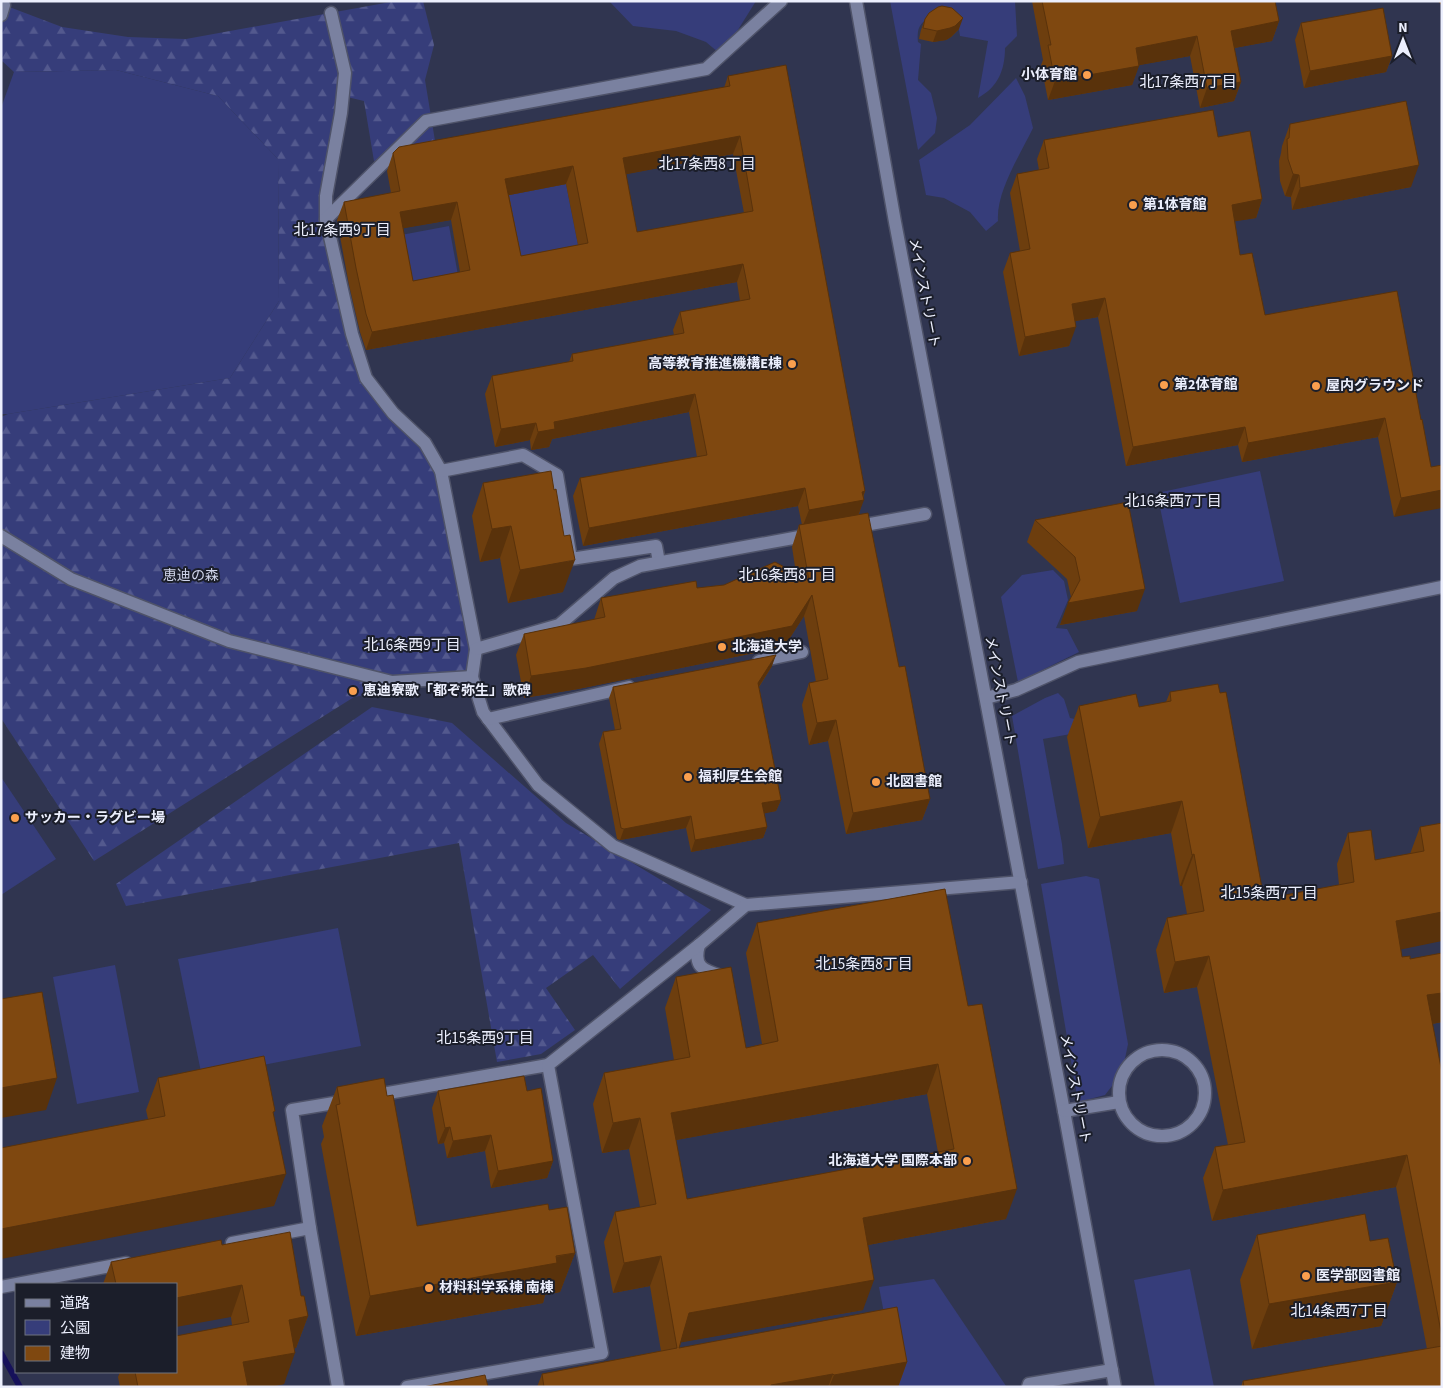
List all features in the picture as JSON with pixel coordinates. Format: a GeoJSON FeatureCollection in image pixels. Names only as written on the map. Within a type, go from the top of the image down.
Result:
{"type":"FeatureCollection","features":[{"type":"Feature","properties":{"kind":"lane"},"geometry":{"type":"LineString","coordinates":[[326,219],[426,122],[706,69],[781,1]]}},
{"type":"Feature","properties":{"kind":"lane","name":"メインストリート"},"geometry":{"type":"LineString","coordinates":[[856,1],[895,222],[1115,1387]]}},
{"type":"Feature","properties":{"kind":"lane"},"geometry":{"type":"LineString","coordinates":[[332,13],[345,73],[341,113],[326,196],[326,219],[352,334],[366,378],[393,413],[425,443],[441,471],[476,648],[472,677],[483,712],[538,785],[613,846],[746,905],[1021,882]]}},
{"type":"Feature","properties":{"kind":"lane"},"geometry":{"type":"LineString","coordinates":[[441,471],[523,455],[557,475],[571,559],[656,546],[659,562]]}},
{"type":"Feature","properties":{"kind":"lane"},"geometry":{"type":"LineString","coordinates":[[846,528],[925,514]]}},
{"type":"Feature","properties":{"kind":"lane"},"geometry":{"type":"LineString","coordinates":[[476,648],[559,625],[614,578],[640,566],[826,532]]}},
{"type":"Feature","properties":{"kind":"lane"},"geometry":{"type":"LineString","coordinates":[[1,536],[71,579],[229,641],[392,682],[472,677]]}},
{"type":"Feature","properties":{"kind":"lane"},"geometry":{"type":"LineString","coordinates":[[986,698],[1016,690],[1078,662],[1442,587]]}},
{"type":"Feature","properties":{"kind":"lane"},"geometry":{"type":"LineString","coordinates":[[744,664],[802,652]]}},
{"type":"Feature","properties":{"kind":"lane"},"geometry":{"type":"LineString","coordinates":[[488,719],[600,692],[638,685]]}},
{"type":"Feature","properties":{"kind":"lane"},"geometry":{"type":"LineString","coordinates":[[338,1387],[310,1228],[292,1110],[548,1065],[699,945],[746,905]]}},
{"type":"Feature","properties":{"kind":"lane"},"geometry":{"type":"LineString","coordinates":[[699,945],[696,956],[700,966],[706,971],[721,976]]}},
{"type":"Feature","properties":{"kind":"lane"},"geometry":{"type":"LineString","coordinates":[[1157,1049],[1169,1050],[1191,1060],[1199,1070],[1204,1081],[1205,1094],[1203,1106],[1198,1117],[1178,1133],[1166,1136],[1153,1135],[1141,1131],[1131,1124],[1119,1102],[1120,1078],[1126,1067],[1134,1058],[1145,1052],[1157,1049]]}},
{"type":"Feature","properties":{"kind":"lane"},"geometry":{"type":"LineString","coordinates":[[407,1387],[602,1353],[548,1065]]}},
{"type":"Feature","properties":{"kind":"lane"},"geometry":{"type":"LineString","coordinates":[[1064,1111],[1119,1102]]}},
{"type":"Feature","properties":{"kind":"lane"},"geometry":{"type":"LineString","coordinates":[[223,1245],[310,1228]]}},
{"type":"Feature","properties":{"kind":"lane"},"geometry":{"type":"LineString","coordinates":[[22,1283],[136,1261]]}},
{"type":"Feature","properties":{"kind":"lane"},"geometry":{"type":"LineString","coordinates":[[1,1287],[15,1284]]}},
{"type":"Feature","properties":{"kind":"lane"},"geometry":{"type":"LineString","coordinates":[[1028,1387],[1029,1384],[1112,1370]]}},
{"type":"Feature","properties":{"kind":"green space","name":"恵迪の森"},"geometry":{"type":"Polygon","coordinates":[[[396,1],[423,1],[434,45],[425,80],[435,141],[374,161],[364,101],[343,96],[326,195],[366,378],[441,471],[476,649],[472,677],[354,697],[94,861],[1,718],[1,417],[8,414],[230,378],[279,301],[278,159],[218,96],[116,70],[14,72],[1,60],[1,15],[4,5],[62,27],[128,37],[186,39],[396,1]]]}},
{"type":"Feature","properties":{"kind":"green space"},"geometry":{"type":"Polygon","coordinates":[[[609,1],[756,1],[736,33],[725,58],[706,42],[676,31],[633,26],[609,1]]]}},
{"type":"Feature","properties":{"kind":"green space"},"geometry":{"type":"Polygon","coordinates":[[[890,1],[1015,1],[1017,36],[1005,48],[1004,64],[999,77],[991,89],[978,98],[988,41],[960,36],[958,24],[931,16],[921,24],[918,33],[918,42],[921,44],[918,80],[931,93],[937,118],[935,133],[918,150],[890,1]]]}},
{"type":"Feature","properties":{"kind":"green space"},"geometry":{"type":"Polygon","coordinates":[[[116,70],[218,96],[278,159],[279,301],[230,378],[1,414],[1,108],[14,72],[116,70]]]}},
{"type":"Feature","properties":{"kind":"green space"},"geometry":{"type":"Polygon","coordinates":[[[1016,78],[1025,96],[1033,128],[1005,186],[998,210],[998,221],[986,231],[970,212],[944,198],[926,195],[919,160],[970,125],[1016,78]]]}},
{"type":"Feature","properties":{"kind":"green space"},"geometry":{"type":"Polygon","coordinates":[[[566,184],[581,260],[514,274],[499,197],[566,184]]]}},
{"type":"Feature","properties":{"kind":"green space"},"geometry":{"type":"Polygon","coordinates":[[[449,226],[460,286],[412,295],[401,235],[449,226]]]}},
{"type":"Feature","properties":{"kind":"green space"},"geometry":{"type":"Polygon","coordinates":[[[1260,471],[1284,581],[1180,603],[1157,493],[1260,471]]]}},
{"type":"Feature","properties":{"kind":"green space"},"geometry":{"type":"Polygon","coordinates":[[[1053,570],[1064,581],[1068,600],[1056,628],[1067,629],[1079,652],[1018,682],[1001,597],[1022,575],[1053,570]]]}},
{"type":"Feature","properties":{"kind":"green space"},"geometry":{"type":"Polygon","coordinates":[[[1058,693],[1064,699],[1070,718],[1098,724],[1104,728],[1043,739],[1064,864],[1038,869],[1012,716],[1058,693]]]}},
{"type":"Feature","properties":{"kind":"green space"},"geometry":{"type":"Polygon","coordinates":[[[372,707],[452,723],[566,823],[711,910],[620,989],[593,955],[546,988],[575,1030],[541,1054],[497,1062],[459,843],[126,906],[116,884],[372,707]]]}},
{"type":"Feature","properties":{"kind":"green space","name":"サッカー・ラグビー場"},"geometry":{"type":"Polygon","coordinates":[[[1,777],[56,859],[1,895],[1,777]]]}},
{"type":"Feature","properties":{"kind":"green space"},"geometry":{"type":"Polygon","coordinates":[[[1086,876],[1099,879],[1128,1044],[1122,1073],[1105,1095],[1078,1102],[1041,884],[1086,876]]]}},
{"type":"Feature","properties":{"kind":"green space"},"geometry":{"type":"Polygon","coordinates":[[[338,928],[361,1046],[202,1077],[178,959],[338,928]]]}},
{"type":"Feature","properties":{"kind":"green space"},"geometry":{"type":"Polygon","coordinates":[[[115,965],[139,1092],[77,1104],[53,977],[115,965]]]}},
{"type":"Feature","properties":{"kind":"green space"},"geometry":{"type":"Polygon","coordinates":[[[1190,1269],[1214,1387],[1155,1387],[1134,1280],[1190,1269]]]}},
{"type":"Feature","properties":{"kind":"green space"},"geometry":{"type":"Polygon","coordinates":[[[934,1279],[1006,1386],[898,1387],[879,1287],[934,1279]]]}},
{"type":"Feature","properties":{"kind":"building"},"geometry":{"type":"Polygon","coordinates":[[[1042,1],[1275,1],[1279,21],[1231,31],[1241,82],[1207,88],[1197,36],[1136,48],[1139,66],[1055,81],[1048,45],[1051,45],[1042,1]]]}},
{"type":"Feature","properties":{"kind":"building"},"geometry":{"type":"Polygon","coordinates":[[[942,6],[952,8],[963,18],[950,28],[937,31],[923,28],[929,13],[942,6]]]}},
{"type":"Feature","properties":{"kind":"building"},"geometry":{"type":"Polygon","coordinates":[[[1383,8],[1392,56],[1310,71],[1301,23],[1383,8]]]}},
{"type":"Feature","properties":{"kind":"building"},"geometry":{"type":"Polygon","coordinates":[[[786,65],[865,491],[862,492],[864,500],[809,510],[805,488],[589,528],[580,478],[707,455],[695,394],[554,422],[555,429],[538,432],[536,423],[501,429],[492,376],[573,361],[572,354],[684,333],[680,312],[750,299],[743,264],[372,332],[356,268],[344,202],[400,191],[393,153],[399,147],[730,86],[728,76],[786,65]],[[740,136],[623,158],[637,232],[753,211],[740,136]],[[573,166],[505,179],[521,256],[588,243],[573,166]],[[457,202],[400,212],[413,281],[470,270],[457,202]]]}},
{"type":"Feature","properties":{"kind":"building"},"geometry":{"type":"Polygon","coordinates":[[[1406,101],[1419,165],[1300,188],[1299,175],[1293,174],[1288,159],[1287,139],[1289,138],[1290,124],[1406,101]]]}},
{"type":"Feature","properties":{"kind":"building"},"geometry":{"type":"Polygon","coordinates":[[[1213,110],[1218,137],[1250,131],[1262,199],[1232,205],[1240,255],[1252,253],[1265,315],[1397,291],[1431,467],[1442,465],[1442,490],[1401,498],[1385,418],[1248,443],[1245,427],[1133,447],[1105,298],[1072,304],[1076,327],[1025,337],[1010,253],[1030,249],[1017,174],[1049,168],[1044,140],[1213,110]]]}},
{"type":"Feature","properties":{"kind":"building"},"geometry":{"type":"Polygon","coordinates":[[[551,471],[564,536],[570,535],[575,560],[520,570],[511,526],[492,529],[483,483],[551,471]]]}},
{"type":"Feature","properties":{"kind":"building"},"geometry":{"type":"Polygon","coordinates":[[[1128,502],[1145,589],[1068,603],[1080,580],[1075,557],[1035,520],[1128,502]]]}},
{"type":"Feature","properties":{"kind":"building"},"geometry":{"type":"Polygon","coordinates":[[[868,513],[899,667],[905,666],[930,799],[853,813],[836,720],[817,723],[809,683],[828,679],[812,595],[792,626],[586,668],[531,676],[524,634],[605,617],[601,598],[696,581],[697,588],[724,585],[775,562],[809,580],[799,525],[868,513]]]}},
{"type":"Feature","properties":{"kind":"building","name":"福利厚生会館"},"geometry":{"type":"Polygon","coordinates":[[[776,655],[758,683],[781,800],[762,803],[767,827],[695,840],[691,816],[621,828],[603,732],[621,729],[613,687],[776,655]]]}},
{"type":"Feature","properties":{"kind":"building"},"geometry":{"type":"Polygon","coordinates":[[[1218,684],[1220,693],[1226,692],[1264,899],[1354,882],[1348,833],[1371,830],[1375,860],[1424,851],[1420,827],[1442,823],[1442,912],[1396,921],[1402,957],[1410,956],[1410,959],[1442,953],[1442,993],[1427,995],[1442,1073],[1442,1337],[1407,1155],[1223,1190],[1215,1147],[1245,1142],[1209,956],[1175,962],[1167,918],[1204,911],[1182,801],[1100,817],[1079,706],[1136,694],[1139,707],[1171,701],[1170,692],[1218,684]]]}},
{"type":"Feature","properties":{"kind":"building"},"geometry":{"type":"Polygon","coordinates":[[[945,889],[968,1006],[982,1004],[1017,1189],[863,1218],[874,1280],[689,1313],[679,1348],[897,1307],[907,1362],[771,1385],[771,1387],[544,1387],[542,1374],[677,1348],[661,1256],[624,1263],[615,1212],[656,1204],[640,1118],[613,1123],[604,1073],[690,1057],[676,977],[731,967],[746,1048],[778,1041],[757,923],[945,889]],[[938,1064],[671,1113],[687,1199],[954,1149],[938,1064]]]}},
{"type":"Feature","properties":{"kind":"building"},"geometry":{"type":"Polygon","coordinates":[[[42,992],[57,1078],[1,1088],[1,999],[42,992]]]}},
{"type":"Feature","properties":{"kind":"building"},"geometry":{"type":"Polygon","coordinates":[[[264,1056],[286,1174],[1,1229],[1,1148],[165,1116],[158,1078],[264,1056]]]}},
{"type":"Feature","properties":{"kind":"building"},"geometry":{"type":"Polygon","coordinates":[[[524,1076],[527,1091],[541,1088],[553,1161],[498,1171],[491,1135],[453,1141],[450,1127],[445,1128],[438,1091],[524,1076]]]}},
{"type":"Feature","properties":{"kind":"building"},"geometry":{"type":"Polygon","coordinates":[[[384,1078],[387,1096],[393,1095],[417,1226],[548,1204],[549,1210],[567,1207],[575,1253],[556,1256],[557,1263],[370,1296],[336,1105],[340,1104],[337,1087],[384,1078]]]}},
{"type":"Feature","properties":{"kind":"building"},"geometry":{"type":"Polygon","coordinates":[[[1365,1214],[1370,1241],[1388,1238],[1397,1282],[1269,1304],[1257,1235],[1365,1214]]]}},
{"type":"Feature","properties":{"kind":"building"},"geometry":{"type":"Polygon","coordinates":[[[290,1232],[301,1296],[304,1296],[308,1316],[289,1320],[295,1353],[243,1362],[248,1387],[138,1387],[135,1373],[178,1373],[178,1336],[249,1322],[242,1285],[178,1298],[178,1283],[116,1283],[111,1262],[221,1240],[222,1245],[290,1232]]]}},
{"type":"Feature","properties":{"kind":"building"},"geometry":{"type":"Polygon","coordinates":[[[1442,1346],[1442,1387],[1244,1387],[1243,1381],[1442,1346]]]}},
{"type":"Feature","properties":{"kind":"building"},"geometry":{"type":"Polygon","coordinates":[[[485,1375],[488,1387],[423,1387],[485,1375]]]}},
{"type":"Feature","properties":{"kind":"waterway"},"geometry":{"type":"LineString","coordinates":[[1,1353],[20,1387]]}},
{"type":"Feature","properties":{"kind":"place","name":"小体育館"},"geometry":{"type":"Point","coordinates":[1087,75]}},
{"type":"Feature","properties":{"kind":"place","name":"第1体育館"},"geometry":{"type":"Point","coordinates":[1133,205]}},
{"type":"Feature","properties":{"kind":"place","name":"高等教育推進機構E棟"},"geometry":{"type":"Point","coordinates":[792,364]}},
{"type":"Feature","properties":{"kind":"place","name":"第2体育館"},"geometry":{"type":"Point","coordinates":[1164,385]}},
{"type":"Feature","properties":{"kind":"place","name":"屋内グラウンド"},"geometry":{"type":"Point","coordinates":[1316,386]}},
{"type":"Feature","properties":{"kind":"place","name":"北海道大学"},"geometry":{"type":"Point","coordinates":[722,647]}},
{"type":"Feature","properties":{"kind":"place","name":"恵迪寮歌「都ぞ弥生」歌碑"},"geometry":{"type":"Point","coordinates":[353,691]}},
{"type":"Feature","properties":{"kind":"place","name":"福利厚生会館"},"geometry":{"type":"Point","coordinates":[688,777]}},
{"type":"Feature","properties":{"kind":"place","name":"北図書館"},"geometry":{"type":"Point","coordinates":[876,782]}},
{"type":"Feature","properties":{"kind":"place","name":"サッカー・ラグビー場"},"geometry":{"type":"Point","coordinates":[15,818]}},
{"type":"Feature","properties":{"kind":"place","name":"北海道大学 国際本部"},"geometry":{"type":"Point","coordinates":[967,1161]}},
{"type":"Feature","properties":{"kind":"place","name":"医学部図書館"},"geometry":{"type":"Point","coordinates":[1306,1276]}},
{"type":"Feature","properties":{"kind":"place","name":"材料科学系棟 南棟"},"geometry":{"type":"Point","coordinates":[429,1288]}},
{"type":"Feature","properties":{"kind":"district","name":"北17条西7丁目"},"geometry":{"type":"Point","coordinates":[1188,82]}},
{"type":"Feature","properties":{"kind":"district","name":"北17条西8丁目"},"geometry":{"type":"Point","coordinates":[707,164]}},
{"type":"Feature","properties":{"kind":"district","name":"北17条西9丁目"},"geometry":{"type":"Point","coordinates":[342,230]}},
{"type":"Feature","properties":{"kind":"district","name":"北16条西7丁目"},"geometry":{"type":"Point","coordinates":[1173,501]}},
{"type":"Feature","properties":{"kind":"district","name":"北16条西8丁目"},"geometry":{"type":"Point","coordinates":[787,575]}},
{"type":"Feature","properties":{"kind":"district","name":"北16条西9丁目"},"geometry":{"type":"Point","coordinates":[412,645]}},
{"type":"Feature","properties":{"kind":"district","name":"北15条西7丁目"},"geometry":{"type":"Point","coordinates":[1269,893]}},
{"type":"Feature","properties":{"kind":"district","name":"北15条西8丁目"},"geometry":{"type":"Point","coordinates":[864,964]}},
{"type":"Feature","properties":{"kind":"district","name":"北15条西9丁目"},"geometry":{"type":"Point","coordinates":[485,1038]}},
{"type":"Feature","properties":{"kind":"district","name":"北14条西7丁目"},"geometry":{"type":"Point","coordinates":[1339,1311]}}]}
